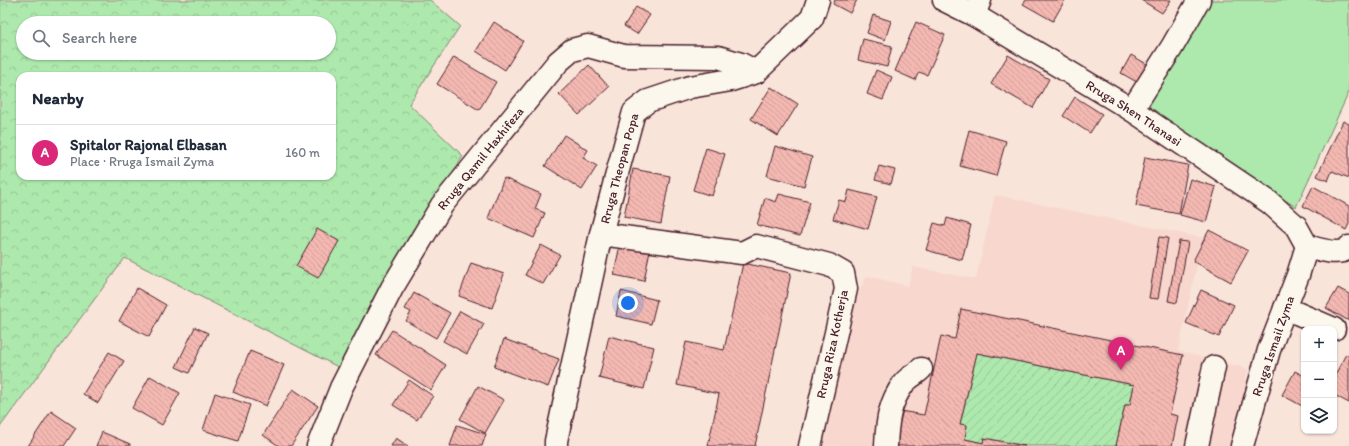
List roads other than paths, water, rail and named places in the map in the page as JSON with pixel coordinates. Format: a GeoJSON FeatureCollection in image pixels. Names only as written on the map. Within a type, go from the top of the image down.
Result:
{"type":"FeatureCollection","features":[{"type":"Feature","properties":{"kind":"street","name":"Rruga Theopan Popa"},"geometry":{"type":"LineString","coordinates":[[556,446],[602,234],[634,112],[648,101],[690,87],[732,80],[756,72],[812,18],[818,0]]}},
{"type":"Feature","properties":{"kind":"street","name":"Rruga Shen Thanasi"},"geometry":{"type":"LineString","coordinates":[[944,0],[977,7],[1269,202],[1296,226],[1307,246]]}},
{"type":"Feature","properties":{"kind":"street"},"geometry":{"type":"LineString","coordinates":[[1132,110],[1172,47],[1199,0]]}},
{"type":"Feature","properties":{"kind":"street","name":"Rruga Qamil Haxhifeza"},"geometry":{"type":"LineString","coordinates":[[318,446],[342,388],[392,288],[442,205],[558,62],[572,50],[588,46],[624,56],[718,57],[741,64],[756,72]]}},
{"type":"Feature","properties":{"kind":"street","name":"Rruga Riza Kotherja"},"geometry":{"type":"LineString","coordinates":[[602,234],[742,253],[756,246],[828,265],[843,273],[846,289],[810,446]]}},
{"type":"Feature","properties":{"kind":"street"},"geometry":{"type":"LineString","coordinates":[[1307,246],[1330,252],[1346,250],[1349,247]]}},
{"type":"Feature","properties":{"kind":"street","name":"Rruga Ismail Zyma"},"geometry":{"type":"LineString","coordinates":[[1246,445],[1269,350],[1298,275],[1307,246]]}},
{"type":"Feature","properties":{"kind":"street"},"geometry":{"type":"LineString","coordinates":[[1285,308],[1327,326]]}},
{"type":"Feature","properties":{"kind":"street"},"geometry":{"type":"LineString","coordinates":[[1337,330],[1349,335]]}},
{"type":"Feature","properties":{"kind":"street"},"geometry":{"type":"LineString","coordinates":[[1197,446],[1214,367]]}},
{"type":"Feature","properties":{"kind":"street"},"geometry":{"type":"LineString","coordinates":[[886,446],[887,424],[891,405],[904,382],[921,370]]}},
{"type":"Feature","properties":{"kind":"place","name":"Spitalor Rajonal Elbasan"},"geometry":{"type":"Point","coordinates":[1121,370]}}]}
